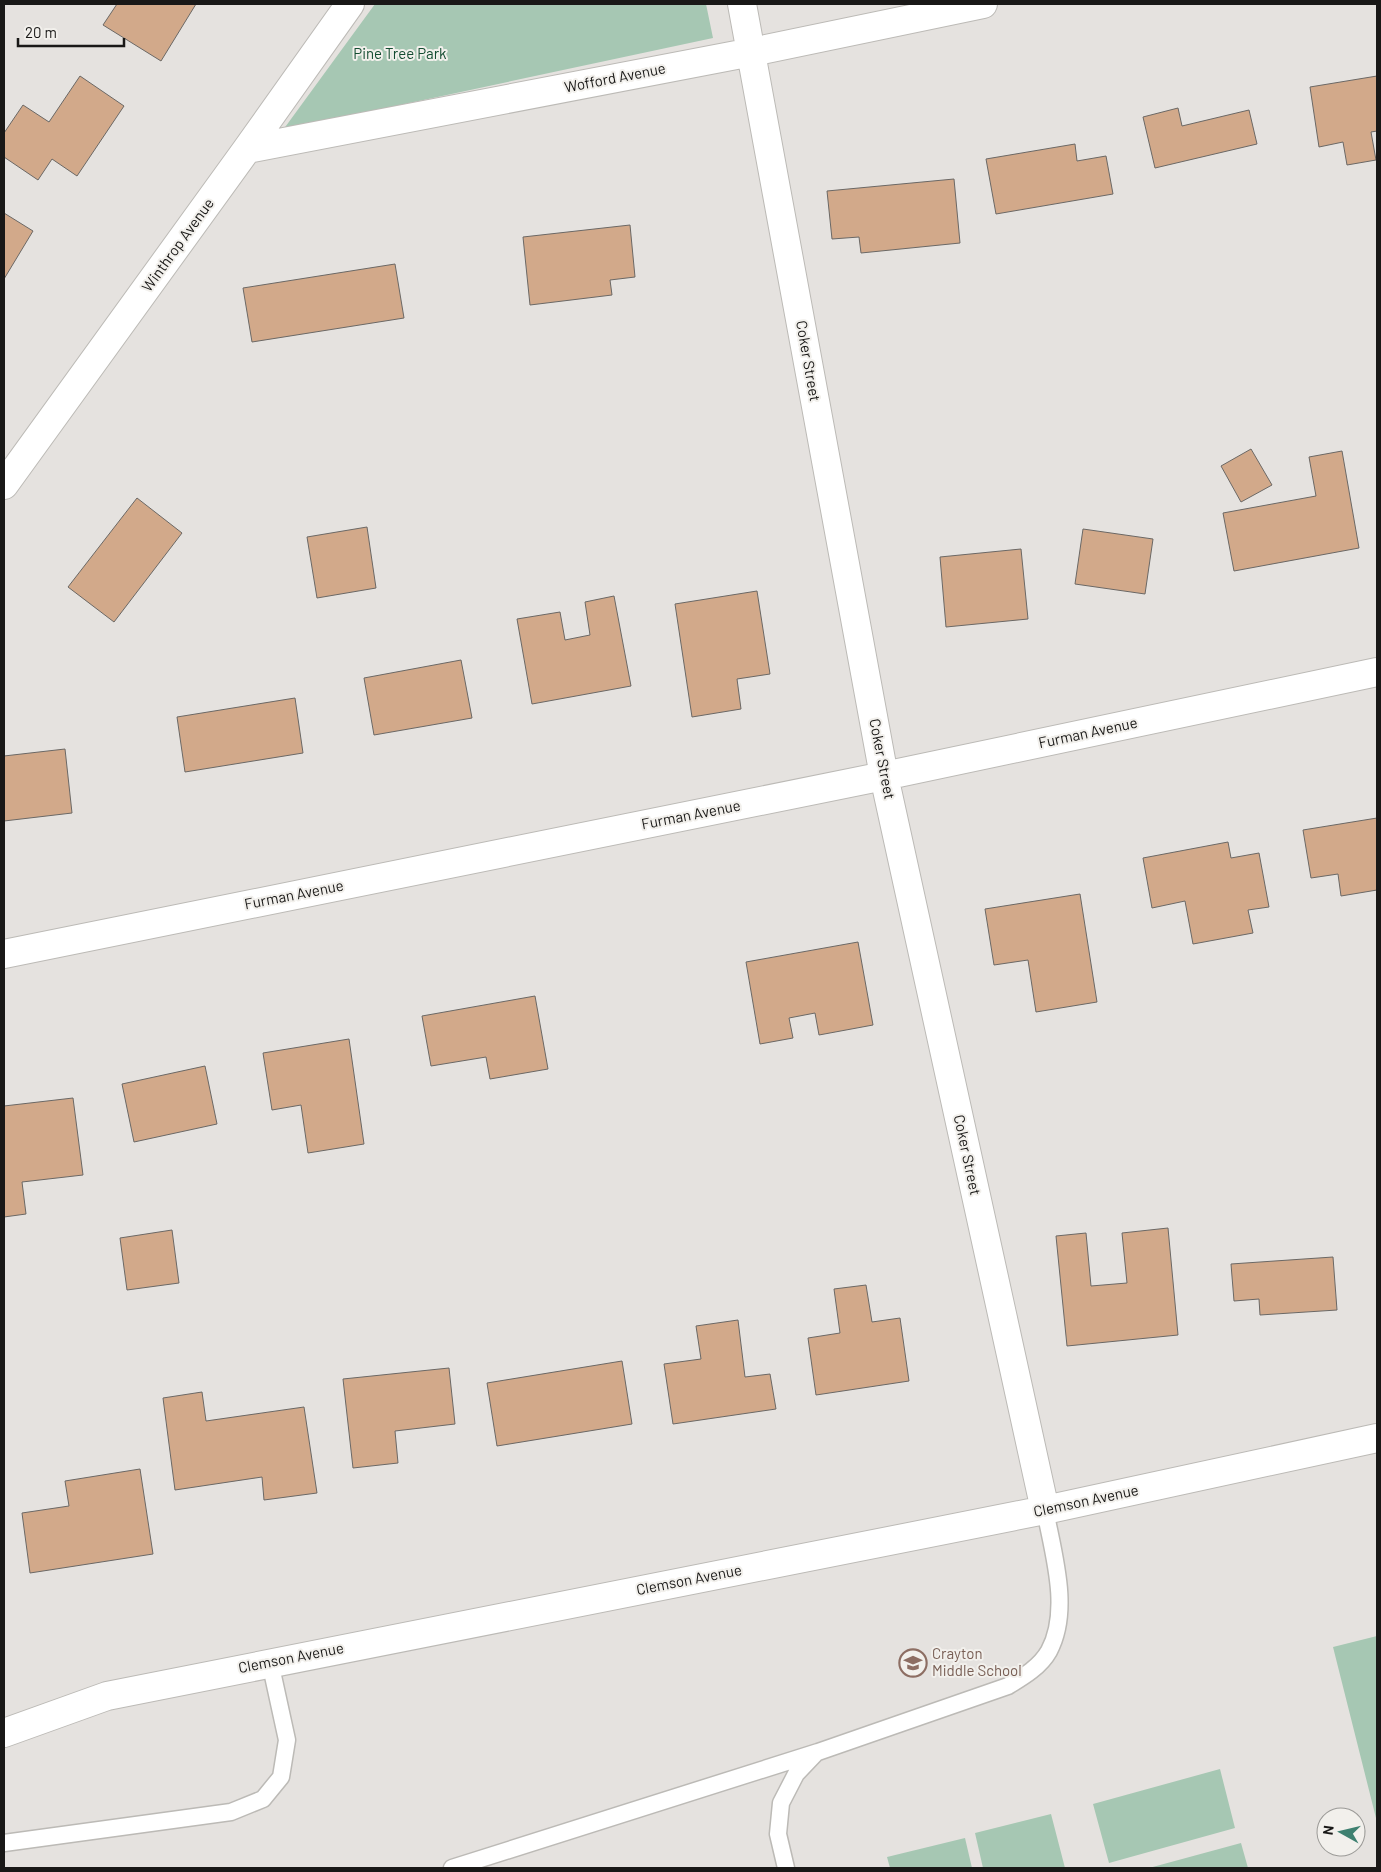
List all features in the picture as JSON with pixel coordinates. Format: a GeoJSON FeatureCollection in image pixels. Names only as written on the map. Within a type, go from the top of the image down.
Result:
{"type":"FeatureCollection","features":[{"type":"Feature","properties":{"kind":"street","name":"Winthrop Avenue"},"geometry":{"type":"LineString","coordinates":[[4,485],[350,4]]}},
{"type":"Feature","properties":{"kind":"street","name":"Coker Street"},"geometry":{"type":"LineString","coordinates":[[742,4],[884,776],[1045,1510]]}},
{"type":"Feature","properties":{"kind":"street","name":"Wofford Avenue"},"geometry":{"type":"LineString","coordinates":[[247,149],[752,52],[983,4]]}},
{"type":"Feature","properties":{"kind":"street","name":"Furman Avenue"},"geometry":{"type":"LineString","coordinates":[[4,954],[884,776],[1377,672]]}},
{"type":"Feature","properties":{"kind":"street","name":"Clemson Avenue"},"geometry":{"type":"LineString","coordinates":[[4,1733],[106,1696],[1045,1510],[1377,1438]]}},
{"type":"Feature","properties":{"kind":"lane"},"geometry":{"type":"LineString","coordinates":[[452,1868],[818,1752],[1008,1686],[1030,1673],[1049,1652],[1058,1625],[1061,1599],[1045,1510]]}},
{"type":"Feature","properties":{"kind":"lane"},"geometry":{"type":"LineString","coordinates":[[4,1843],[231,1812],[263,1799],[281,1777],[287,1740],[270,1662]]}},
{"type":"Feature","properties":{"kind":"lane"},"geometry":{"type":"LineString","coordinates":[[786,1868],[778,1834],[781,1804],[796,1774],[818,1752]]}},
{"type":"Feature","properties":{"kind":"green space","name":"Pine Tree Park"},"geometry":{"type":"Polygon","coordinates":[[[375,4],[706,4],[713,38],[283,130],[375,4]]]}},
{"type":"Feature","properties":{"kind":"green space"},"geometry":{"type":"Polygon","coordinates":[[[1377,1636],[1377,1822],[1333,1647],[1377,1636]]]}},
{"type":"Feature","properties":{"kind":"green space"},"geometry":{"type":"Polygon","coordinates":[[[1220,1769],[1235,1828],[1109,1863],[1093,1804],[1220,1769]]]}},
{"type":"Feature","properties":{"kind":"green space"},"geometry":{"type":"Polygon","coordinates":[[[1051,1814],[1065,1868],[983,1868],[975,1833],[1051,1814]]]}},
{"type":"Feature","properties":{"kind":"green space"},"geometry":{"type":"Polygon","coordinates":[[[965,1838],[972,1868],[890,1868],[887,1857],[965,1838]]]}},
{"type":"Feature","properties":{"kind":"green space"},"geometry":{"type":"Polygon","coordinates":[[[1241,1843],[1248,1868],[1149,1868],[1241,1843]]]}},
{"type":"Feature","properties":{"kind":"building"},"geometry":{"type":"Polygon","coordinates":[[[117,4],[196,4],[161,61],[103,25],[117,4]]]}},
{"type":"Feature","properties":{"kind":"building"},"geometry":{"type":"Polygon","coordinates":[[[80,76],[124,106],[77,176],[52,159],[38,180],[4,157],[4,133],[23,105],[49,122],[80,76]]]}},
{"type":"Feature","properties":{"kind":"building"},"geometry":{"type":"Polygon","coordinates":[[[1377,76],[1377,131],[1371,132],[1376,160],[1347,165],[1343,142],[1319,147],[1310,87],[1377,76]]]}},
{"type":"Feature","properties":{"kind":"building"},"geometry":{"type":"Polygon","coordinates":[[[1178,108],[1182,126],[1249,110],[1257,144],[1155,168],[1143,117],[1178,108]]]}},
{"type":"Feature","properties":{"kind":"building"},"geometry":{"type":"Polygon","coordinates":[[[1075,144],[1077,161],[1106,156],[1113,194],[996,214],[986,159],[1075,144]]]}},
{"type":"Feature","properties":{"kind":"building"},"geometry":{"type":"Polygon","coordinates":[[[954,179],[960,243],[861,253],[859,237],[832,239],[827,191],[954,179]]]}},
{"type":"Feature","properties":{"kind":"building"},"geometry":{"type":"Polygon","coordinates":[[[4,213],[33,231],[4,279],[4,213]]]}},
{"type":"Feature","properties":{"kind":"building"},"geometry":{"type":"Polygon","coordinates":[[[630,225],[635,277],[610,280],[612,295],[530,305],[523,237],[630,225]]]}},
{"type":"Feature","properties":{"kind":"building"},"geometry":{"type":"Polygon","coordinates":[[[395,264],[404,318],[252,342],[243,288],[395,264]]]}},
{"type":"Feature","properties":{"kind":"building"},"geometry":{"type":"Polygon","coordinates":[[[1251,449],[1272,485],[1241,502],[1221,466],[1251,449]]]}},
{"type":"Feature","properties":{"kind":"building"},"geometry":{"type":"Polygon","coordinates":[[[1342,451],[1359,548],[1234,571],[1223,513],[1316,496],[1309,457],[1342,451]]]}},
{"type":"Feature","properties":{"kind":"building"},"geometry":{"type":"Polygon","coordinates":[[[137,498],[182,533],[114,622],[68,587],[137,498]]]}},
{"type":"Feature","properties":{"kind":"building"},"geometry":{"type":"Polygon","coordinates":[[[367,527],[376,588],[317,598],[307,537],[367,527]]]}},
{"type":"Feature","properties":{"kind":"building"},"geometry":{"type":"Polygon","coordinates":[[[1083,529],[1153,539],[1145,594],[1075,584],[1083,529]]]}},
{"type":"Feature","properties":{"kind":"building"},"geometry":{"type":"Polygon","coordinates":[[[1021,549],[1028,619],[946,627],[940,557],[1021,549]]]}},
{"type":"Feature","properties":{"kind":"building"},"geometry":{"type":"Polygon","coordinates":[[[757,591],[770,674],[737,679],[741,709],[692,717],[675,604],[757,591]]]}},
{"type":"Feature","properties":{"kind":"building"},"geometry":{"type":"Polygon","coordinates":[[[614,596],[631,686],[532,704],[517,619],[560,612],[565,640],[590,635],[585,602],[614,596]]]}},
{"type":"Feature","properties":{"kind":"building"},"geometry":{"type":"Polygon","coordinates":[[[461,660],[472,718],[374,735],[364,678],[461,660]]]}},
{"type":"Feature","properties":{"kind":"building"},"geometry":{"type":"Polygon","coordinates":[[[295,698],[303,753],[185,772],[177,717],[295,698]]]}},
{"type":"Feature","properties":{"kind":"building"},"geometry":{"type":"Polygon","coordinates":[[[65,749],[72,813],[4,821],[4,756],[65,749]]]}},
{"type":"Feature","properties":{"kind":"building"},"geometry":{"type":"Polygon","coordinates":[[[1377,818],[1377,890],[1341,896],[1338,874],[1311,878],[1303,830],[1377,818]]]}},
{"type":"Feature","properties":{"kind":"building"},"geometry":{"type":"Polygon","coordinates":[[[1228,842],[1231,858],[1259,853],[1269,907],[1248,910],[1253,933],[1193,944],[1185,901],[1152,908],[1143,858],[1228,842]]]}},
{"type":"Feature","properties":{"kind":"building"},"geometry":{"type":"Polygon","coordinates":[[[1080,894],[1097,1002],[1036,1012],[1028,960],[994,965],[985,909],[1080,894]]]}},
{"type":"Feature","properties":{"kind":"building"},"geometry":{"type":"Polygon","coordinates":[[[858,942],[873,1025],[819,1035],[815,1013],[789,1018],[793,1038],[760,1044],[746,962],[858,942]]]}},
{"type":"Feature","properties":{"kind":"building"},"geometry":{"type":"Polygon","coordinates":[[[535,996],[548,1069],[490,1079],[486,1057],[431,1066],[422,1016],[535,996]]]}},
{"type":"Feature","properties":{"kind":"building"},"geometry":{"type":"Polygon","coordinates":[[[349,1039],[364,1144],[308,1153],[301,1105],[272,1110],[263,1053],[349,1039]]]}},
{"type":"Feature","properties":{"kind":"building"},"geometry":{"type":"Polygon","coordinates":[[[205,1066],[217,1124],[134,1142],[122,1084],[205,1066]]]}},
{"type":"Feature","properties":{"kind":"building"},"geometry":{"type":"Polygon","coordinates":[[[73,1098],[83,1175],[22,1182],[26,1214],[4,1217],[4,1106],[73,1098]]]}},
{"type":"Feature","properties":{"kind":"building"},"geometry":{"type":"Polygon","coordinates":[[[1168,1228],[1178,1335],[1067,1346],[1056,1236],[1086,1233],[1091,1286],[1127,1283],[1122,1233],[1168,1228]]]}},
{"type":"Feature","properties":{"kind":"building"},"geometry":{"type":"Polygon","coordinates":[[[172,1230],[179,1283],[127,1290],[120,1238],[172,1230]]]}},
{"type":"Feature","properties":{"kind":"building"},"geometry":{"type":"Polygon","coordinates":[[[1333,1257],[1337,1310],[1260,1315],[1259,1299],[1234,1301],[1231,1264],[1333,1257]]]}},
{"type":"Feature","properties":{"kind":"building"},"geometry":{"type":"Polygon","coordinates":[[[866,1285],[872,1322],[900,1318],[909,1381],[816,1395],[808,1338],[840,1333],[834,1289],[866,1285]]]}},
{"type":"Feature","properties":{"kind":"building"},"geometry":{"type":"Polygon","coordinates":[[[738,1320],[745,1377],[770,1374],[776,1409],[673,1424],[664,1364],[701,1359],[696,1326],[738,1320]]]}},
{"type":"Feature","properties":{"kind":"building"},"geometry":{"type":"Polygon","coordinates":[[[622,1361],[632,1424],[497,1446],[487,1383],[622,1361]]]}},
{"type":"Feature","properties":{"kind":"building"},"geometry":{"type":"Polygon","coordinates":[[[449,1368],[455,1424],[395,1431],[398,1463],[353,1468],[343,1379],[449,1368]]]}},
{"type":"Feature","properties":{"kind":"building"},"geometry":{"type":"Polygon","coordinates":[[[202,1392],[206,1421],[304,1407],[317,1493],[264,1500],[262,1477],[175,1490],[163,1398],[202,1392]]]}},
{"type":"Feature","properties":{"kind":"building"},"geometry":{"type":"Polygon","coordinates":[[[140,1469],[153,1554],[30,1573],[22,1513],[69,1506],[65,1481],[140,1469]]]}},
{"type":"Feature","properties":{"kind":"place","name":"Crayton Middle School"},"geometry":{"type":"Point","coordinates":[913,1663]}}]}
